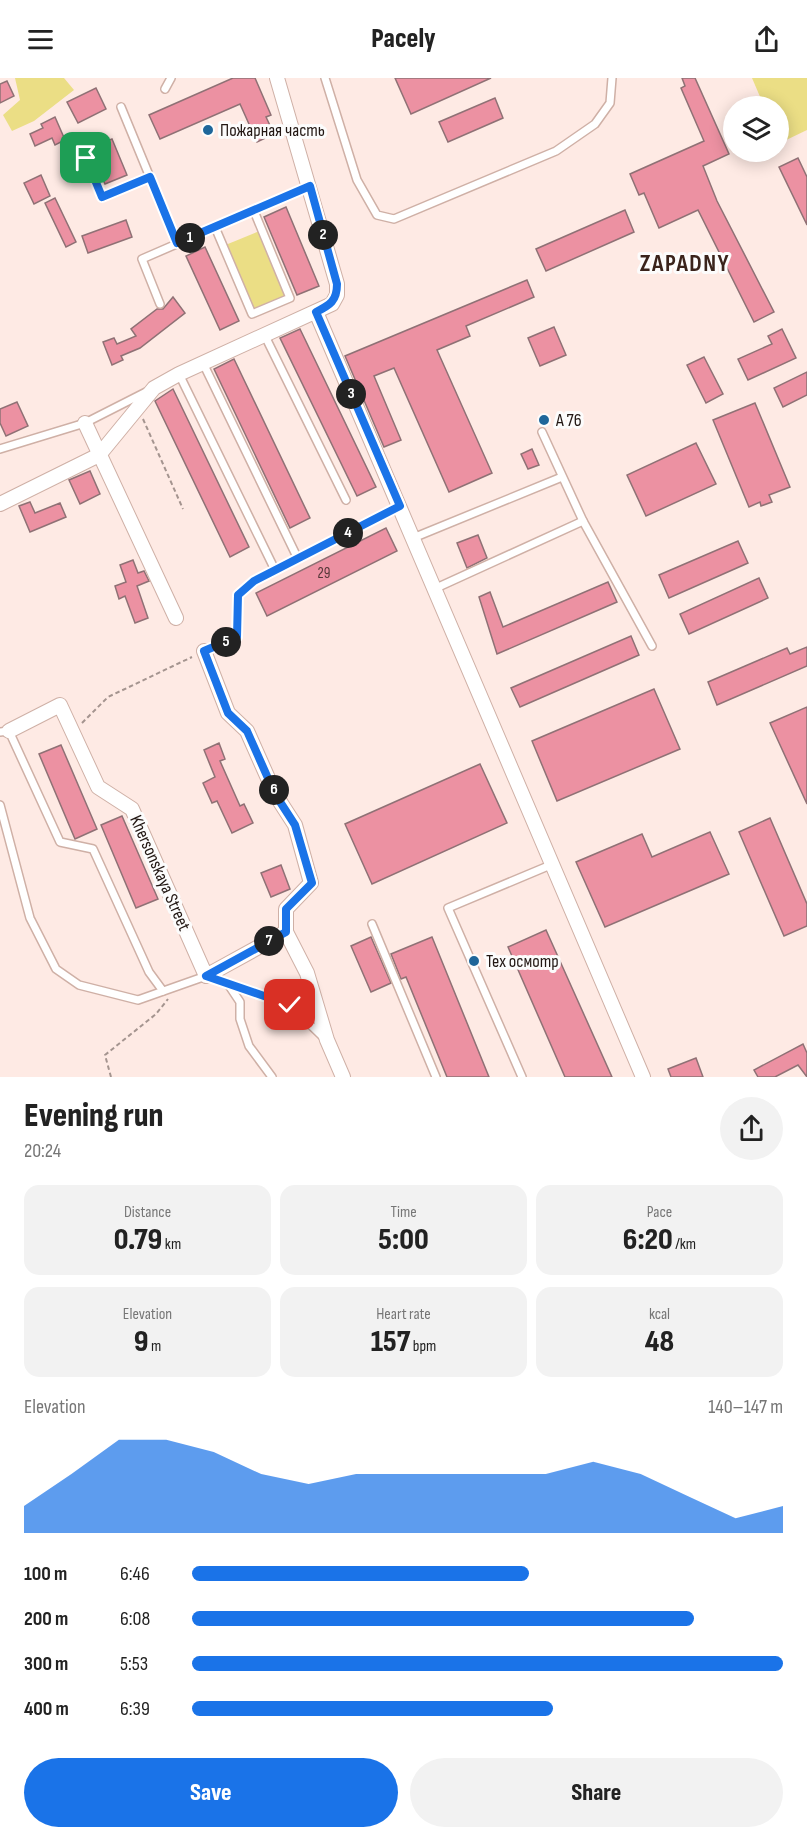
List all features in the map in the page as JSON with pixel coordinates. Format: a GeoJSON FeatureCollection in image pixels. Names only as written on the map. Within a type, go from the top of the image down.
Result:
{"type":"FeatureCollection","features":[{"type":"Feature","properties":{"kind":"street"},"geometry":{"type":"LineString","coordinates":[[0,504],[99,455],[154,388],[179,374],[332,304],[337,295],[337,284],[277,78]]}},
{"type":"Feature","properties":{"kind":"street"},"geometry":{"type":"LineString","coordinates":[[316,312],[643,1077]]}},
{"type":"Feature","properties":{"kind":"street"},"geometry":{"type":"LineString","coordinates":[[85,423],[176,618]]}},
{"type":"Feature","properties":{"kind":"street"},"geometry":{"type":"LineString","coordinates":[[204,651],[228,713],[247,731],[275,794],[295,825],[312,883],[286,909],[286,932],[307,973],[327,1040],[343,1077]]}},
{"type":"Feature","properties":{"kind":"street","name":"Khersonskaya Street"},"geometry":{"type":"LineString","coordinates":[[5,731],[60,705],[98,787],[132,809],[206,976]]}},
{"type":"Feature","properties":{"kind":"street"},"geometry":{"type":"LineString","coordinates":[[206,976],[286,932]]}},
{"type":"Feature","properties":{"kind":"lane"},"geometry":{"type":"LineString","coordinates":[[165,88],[171,78]]}},
{"type":"Feature","properties":{"kind":"lane"},"geometry":{"type":"LineString","coordinates":[[325,78],[363,195],[377,215],[394,219],[556,151],[595,124],[610,103],[612,78]]}},
{"type":"Feature","properties":{"kind":"lane"},"geometry":{"type":"LineString","coordinates":[[121,107],[177,243]]}},
{"type":"Feature","properties":{"kind":"lane"},"geometry":{"type":"LineString","coordinates":[[86,158],[102,197],[150,177]]}},
{"type":"Feature","properties":{"kind":"lane"},"geometry":{"type":"LineString","coordinates":[[160,304],[142,259],[310,186]]}},
{"type":"Feature","properties":{"kind":"lane"},"geometry":{"type":"LineString","coordinates":[[215,227],[252,314],[290,298],[254,211]]}},
{"type":"Feature","properties":{"kind":"lane"},"geometry":{"type":"LineString","coordinates":[[265,336],[346,500]]}},
{"type":"Feature","properties":{"kind":"lane"},"geometry":{"type":"LineString","coordinates":[[203,363],[298,559]]}},
{"type":"Feature","properties":{"kind":"lane"},"geometry":{"type":"LineString","coordinates":[[179,374],[275,570]]}},
{"type":"Feature","properties":{"kind":"lane"},"geometry":{"type":"LineString","coordinates":[[0,448],[85,423],[154,388]]}},
{"type":"Feature","properties":{"kind":"lane"},"geometry":{"type":"LineString","coordinates":[[542,432],[583,521],[652,646]]}},
{"type":"Feature","properties":{"kind":"lane"},"geometry":{"type":"LineString","coordinates":[[413,538],[562,477]]}},
{"type":"Feature","properties":{"kind":"lane"},"geometry":{"type":"LineString","coordinates":[[254,581],[400,506]]}},
{"type":"Feature","properties":{"kind":"lane"},"geometry":{"type":"LineString","coordinates":[[434,590],[583,521]]}},
{"type":"Feature","properties":{"kind":"lane"},"geometry":{"type":"LineString","coordinates":[[5,731],[60,842],[93,849],[149,972],[163,991]]}},
{"type":"Feature","properties":{"kind":"lane"},"geometry":{"type":"LineString","coordinates":[[0,805],[30,918],[56,969],[79,985],[138,1000],[206,976],[290,1005],[327,1040]]}},
{"type":"Feature","properties":{"kind":"lane"},"geometry":{"type":"LineString","coordinates":[[522,1077],[448,908],[553,864]]}},
{"type":"Feature","properties":{"kind":"lane"},"geometry":{"type":"LineString","coordinates":[[372,924],[436,1077]]}},
{"type":"Feature","properties":{"kind":"lane"},"geometry":{"type":"LineString","coordinates":[[228,984],[240,1002],[240,1019],[249,1046],[272,1077]]}},
{"type":"Feature","properties":{"kind":"path"},"geometry":{"type":"LineString","coordinates":[[137,406],[183,509]]}},
{"type":"Feature","properties":{"kind":"path"},"geometry":{"type":"LineString","coordinates":[[73,731],[108,698],[237,637],[238,595],[254,581]]}},
{"type":"Feature","properties":{"kind":"path"},"geometry":{"type":"LineString","coordinates":[[111,1077],[105,1055],[156,1014],[179,986]]}},
{"type":"Feature","properties":{"kind":"shaded area"},"geometry":{"type":"Polygon","coordinates":[[[15,78],[64,78],[74,90],[34,121],[12,131],[3,115],[20,100],[15,78]]]}},
{"type":"Feature","properties":{"kind":"shaded area"},"geometry":{"type":"Polygon","coordinates":[[[752,78],[807,78],[807,130],[789,139],[789,96],[760,96],[752,78]]]}},
{"type":"Feature","properties":{"kind":"shaded area"},"geometry":{"type":"Polygon","coordinates":[[[262,230],[290,298],[252,314],[223,246],[262,230]]]}},
{"type":"Feature","properties":{"kind":"building"},"geometry":{"type":"Polygon","coordinates":[[[233,78],[255,78],[271,115],[266,117],[274,134],[257,142],[240,104],[160,139],[149,115],[233,78]]]}},
{"type":"Feature","properties":{"kind":"building"},"geometry":{"type":"Polygon","coordinates":[[[395,78],[491,78],[411,114],[395,78]]]}},
{"type":"Feature","properties":{"kind":"building"},"geometry":{"type":"Polygon","coordinates":[[[682,78],[695,78],[723,141],[723,157],[703,166],[717,201],[774,312],[754,322],[698,210],[659,228],[644,193],[639,195],[630,174],[704,141],[681,88],[685,86],[682,78]]]}},
{"type":"Feature","properties":{"kind":"building"},"geometry":{"type":"Polygon","coordinates":[[[7,81],[14,96],[0,103],[0,84],[7,81]]]}},
{"type":"Feature","properties":{"kind":"building"},"geometry":{"type":"Polygon","coordinates":[[[96,88],[106,109],[78,123],[67,102],[96,88]]]}},
{"type":"Feature","properties":{"kind":"building"},"geometry":{"type":"Polygon","coordinates":[[[495,98],[503,118],[448,142],[439,122],[495,98]]]}},
{"type":"Feature","properties":{"kind":"building"},"geometry":{"type":"Polygon","coordinates":[[[55,117],[65,140],[55,145],[52,138],[35,146],[30,134],[43,128],[41,124],[55,117]]]}},
{"type":"Feature","properties":{"kind":"building"},"geometry":{"type":"Polygon","coordinates":[[[112,139],[127,175],[105,184],[90,148],[112,139]]]}},
{"type":"Feature","properties":{"kind":"building"},"geometry":{"type":"Polygon","coordinates":[[[798,158],[807,177],[807,225],[779,167],[798,158]]]}},
{"type":"Feature","properties":{"kind":"building"},"geometry":{"type":"Polygon","coordinates":[[[41,175],[50,196],[34,204],[24,183],[41,175]]]}},
{"type":"Feature","properties":{"kind":"building"},"geometry":{"type":"Polygon","coordinates":[[[55,198],[76,242],[66,247],[45,203],[55,198]]]}},
{"type":"Feature","properties":{"kind":"building"},"geometry":{"type":"Polygon","coordinates":[[[286,207],[319,286],[297,295],[264,217],[286,207]]]}},
{"type":"Feature","properties":{"kind":"building"},"geometry":{"type":"Polygon","coordinates":[[[625,210],[634,232],[546,271],[536,249],[625,210]]]}},
{"type":"Feature","properties":{"kind":"building"},"geometry":{"type":"Polygon","coordinates":[[[126,220],[132,237],[88,253],[82,236],[126,220]]]}},
{"type":"Feature","properties":{"kind":"building"},"geometry":{"type":"Polygon","coordinates":[[[205,247],[239,321],[220,330],[186,256],[205,247]]]}},
{"type":"Feature","properties":{"kind":"building"},"geometry":{"type":"Polygon","coordinates":[[[527,280],[534,297],[466,326],[470,336],[437,350],[492,473],[449,492],[394,368],[374,376],[401,440],[384,447],[345,356],[527,280]]]}},
{"type":"Feature","properties":{"kind":"building"},"geometry":{"type":"Polygon","coordinates":[[[173,297],[185,313],[140,348],[121,356],[123,360],[112,365],[103,342],[114,338],[117,344],[136,336],[131,329],[157,309],[163,309],[173,297]]]}},
{"type":"Feature","properties":{"kind":"building"},"geometry":{"type":"Polygon","coordinates":[[[554,327],[566,355],[540,366],[528,338],[554,327]]]}},
{"type":"Feature","properties":{"kind":"building"},"geometry":{"type":"Polygon","coordinates":[[[300,329],[376,487],[357,496],[280,338],[300,329]]]}},
{"type":"Feature","properties":{"kind":"building"},"geometry":{"type":"Polygon","coordinates":[[[782,329],[796,358],[748,380],[738,359],[772,344],[768,336],[782,329]]]}},
{"type":"Feature","properties":{"kind":"building"},"geometry":{"type":"Polygon","coordinates":[[[704,357],[723,394],[706,403],[687,365],[704,357]]]}},
{"type":"Feature","properties":{"kind":"building"},"geometry":{"type":"Polygon","coordinates":[[[234,359],[310,518],[290,528],[214,369],[234,359]]]}},
{"type":"Feature","properties":{"kind":"building"},"geometry":{"type":"Polygon","coordinates":[[[807,372],[807,395],[783,407],[774,388],[807,372]]]}},
{"type":"Feature","properties":{"kind":"building"},"geometry":{"type":"Polygon","coordinates":[[[173,389],[249,547],[230,557],[155,401],[173,389]]]}},
{"type":"Feature","properties":{"kind":"building"},"geometry":{"type":"Polygon","coordinates":[[[17,402],[28,426],[6,436],[0,423],[0,409],[17,402]]]}},
{"type":"Feature","properties":{"kind":"building"},"geometry":{"type":"Polygon","coordinates":[[[755,403],[790,487],[769,495],[772,502],[761,506],[760,502],[749,507],[713,420],[755,403]]]}},
{"type":"Feature","properties":{"kind":"building"},"geometry":{"type":"Polygon","coordinates":[[[696,443],[716,484],[646,516],[627,475],[696,443]]]}},
{"type":"Feature","properties":{"kind":"building"},"geometry":{"type":"Polygon","coordinates":[[[532,449],[539,465],[528,469],[521,454],[532,449]]]}},
{"type":"Feature","properties":{"kind":"building"},"geometry":{"type":"Polygon","coordinates":[[[90,471],[100,494],[80,504],[69,480],[90,471]]]}},
{"type":"Feature","properties":{"kind":"building"},"geometry":{"type":"Polygon","coordinates":[[[30,502],[35,513],[60,503],[66,517],[30,532],[19,506],[30,502]]]}},
{"type":"Feature","properties":{"kind":"building"},"geometry":{"type":"Polygon","coordinates":[[[386,528],[397,551],[267,616],[256,593],[386,528]]]}},
{"type":"Feature","properties":{"kind":"building"},"geometry":{"type":"Polygon","coordinates":[[[478,535],[487,558],[467,568],[457,543],[478,535]]]}},
{"type":"Feature","properties":{"kind":"building"},"geometry":{"type":"Polygon","coordinates":[[[738,541],[748,563],[669,598],[659,575],[738,541]]]}},
{"type":"Feature","properties":{"kind":"building"},"geometry":{"type":"Polygon","coordinates":[[[133,560],[138,573],[144,571],[149,581],[137,586],[148,618],[135,623],[125,596],[119,599],[115,586],[126,582],[120,565],[133,560]]]}},
{"type":"Feature","properties":{"kind":"building"},"geometry":{"type":"Polygon","coordinates":[[[759,578],[768,598],[689,634],[680,614],[759,578]]]}},
{"type":"Feature","properties":{"kind":"building"},"geometry":{"type":"Polygon","coordinates":[[[608,582],[617,602],[497,654],[479,597],[490,592],[503,627],[608,582]]]}},
{"type":"Feature","properties":{"kind":"building"},"geometry":{"type":"Polygon","coordinates":[[[631,636],[639,655],[520,707],[511,688],[631,636]]]}},
{"type":"Feature","properties":{"kind":"building"},"geometry":{"type":"Polygon","coordinates":[[[807,647],[807,666],[717,705],[708,682],[787,648],[790,654],[807,647]]]}},
{"type":"Feature","properties":{"kind":"building"},"geometry":{"type":"Polygon","coordinates":[[[654,689],[680,749],[557,801],[532,741],[654,689]]]}},
{"type":"Feature","properties":{"kind":"building"},"geometry":{"type":"Polygon","coordinates":[[[807,707],[807,804],[770,723],[807,707]]]}},
{"type":"Feature","properties":{"kind":"building"},"geometry":{"type":"Polygon","coordinates":[[[219,743],[225,759],[220,761],[240,806],[244,804],[253,823],[232,833],[217,801],[212,803],[203,783],[215,777],[204,750],[219,743]]]}},
{"type":"Feature","properties":{"kind":"building"},"geometry":{"type":"Polygon","coordinates":[[[61,745],[97,829],[75,839],[39,754],[61,745]]]}},
{"type":"Feature","properties":{"kind":"building"},"geometry":{"type":"Polygon","coordinates":[[[480,764],[507,823],[372,884],[345,824],[480,764]]]}},
{"type":"Feature","properties":{"kind":"building"},"geometry":{"type":"Polygon","coordinates":[[[122,816],[158,899],[136,908],[101,825],[122,816]]]}},
{"type":"Feature","properties":{"kind":"building"},"geometry":{"type":"Polygon","coordinates":[[[770,818],[807,904],[807,926],[784,936],[739,832],[770,818]]]}},
{"type":"Feature","properties":{"kind":"building"},"geometry":{"type":"Polygon","coordinates":[[[710,832],[729,874],[605,927],[576,862],[642,834],[652,857],[710,832]]]}},
{"type":"Feature","properties":{"kind":"building"},"geometry":{"type":"Polygon","coordinates":[[[281,865],[290,889],[271,897],[261,873],[281,865]]]}},
{"type":"Feature","properties":{"kind":"building"},"geometry":{"type":"Polygon","coordinates":[[[546,930],[612,1077],[565,1077],[508,947],[546,930]]]}},
{"type":"Feature","properties":{"kind":"building"},"geometry":{"type":"Polygon","coordinates":[[[371,937],[391,983],[371,992],[351,946],[371,937]]]}},
{"type":"Feature","properties":{"kind":"building"},"geometry":{"type":"Polygon","coordinates":[[[432,937],[489,1077],[447,1077],[406,977],[401,979],[391,954],[432,937]]]}},
{"type":"Feature","properties":{"kind":"building"},"geometry":{"type":"Polygon","coordinates":[[[803,1044],[807,1053],[807,1077],[798,1065],[775,1077],[758,1077],[754,1070],[803,1044]]]}},
{"type":"Feature","properties":{"kind":"building"},"geometry":{"type":"Polygon","coordinates":[[[696,1058],[703,1077],[671,1077],[668,1069],[696,1058]]]}},
{"type":"Feature","properties":{"kind":"place","name":"Пожарная часть"},"geometry":{"type":"Point","coordinates":[208,130]}},
{"type":"Feature","properties":{"kind":"place","name":"А 76"},"geometry":{"type":"Point","coordinates":[544,420]}},
{"type":"Feature","properties":{"kind":"place","name":"Тех осмотр"},"geometry":{"type":"Point","coordinates":[474,961]}},
{"type":"Feature","properties":{"kind":"district","name":"ZAPADNY"},"geometry":{"type":"Point","coordinates":[685,263]}},
{"type":"Feature","properties":{"kind":"route"},"geometry":{"type":"LineString","coordinates":[[86,158],[102,197],[150,177],[177,243],[310,186],[337,284],[337,295],[332,304],[316,312],[400,506],[254,581],[238,595],[237,637],[204,651],[228,713],[247,731],[275,794],[295,825],[312,883],[286,909],[286,932],[206,976],[290,1005]]}}]}
